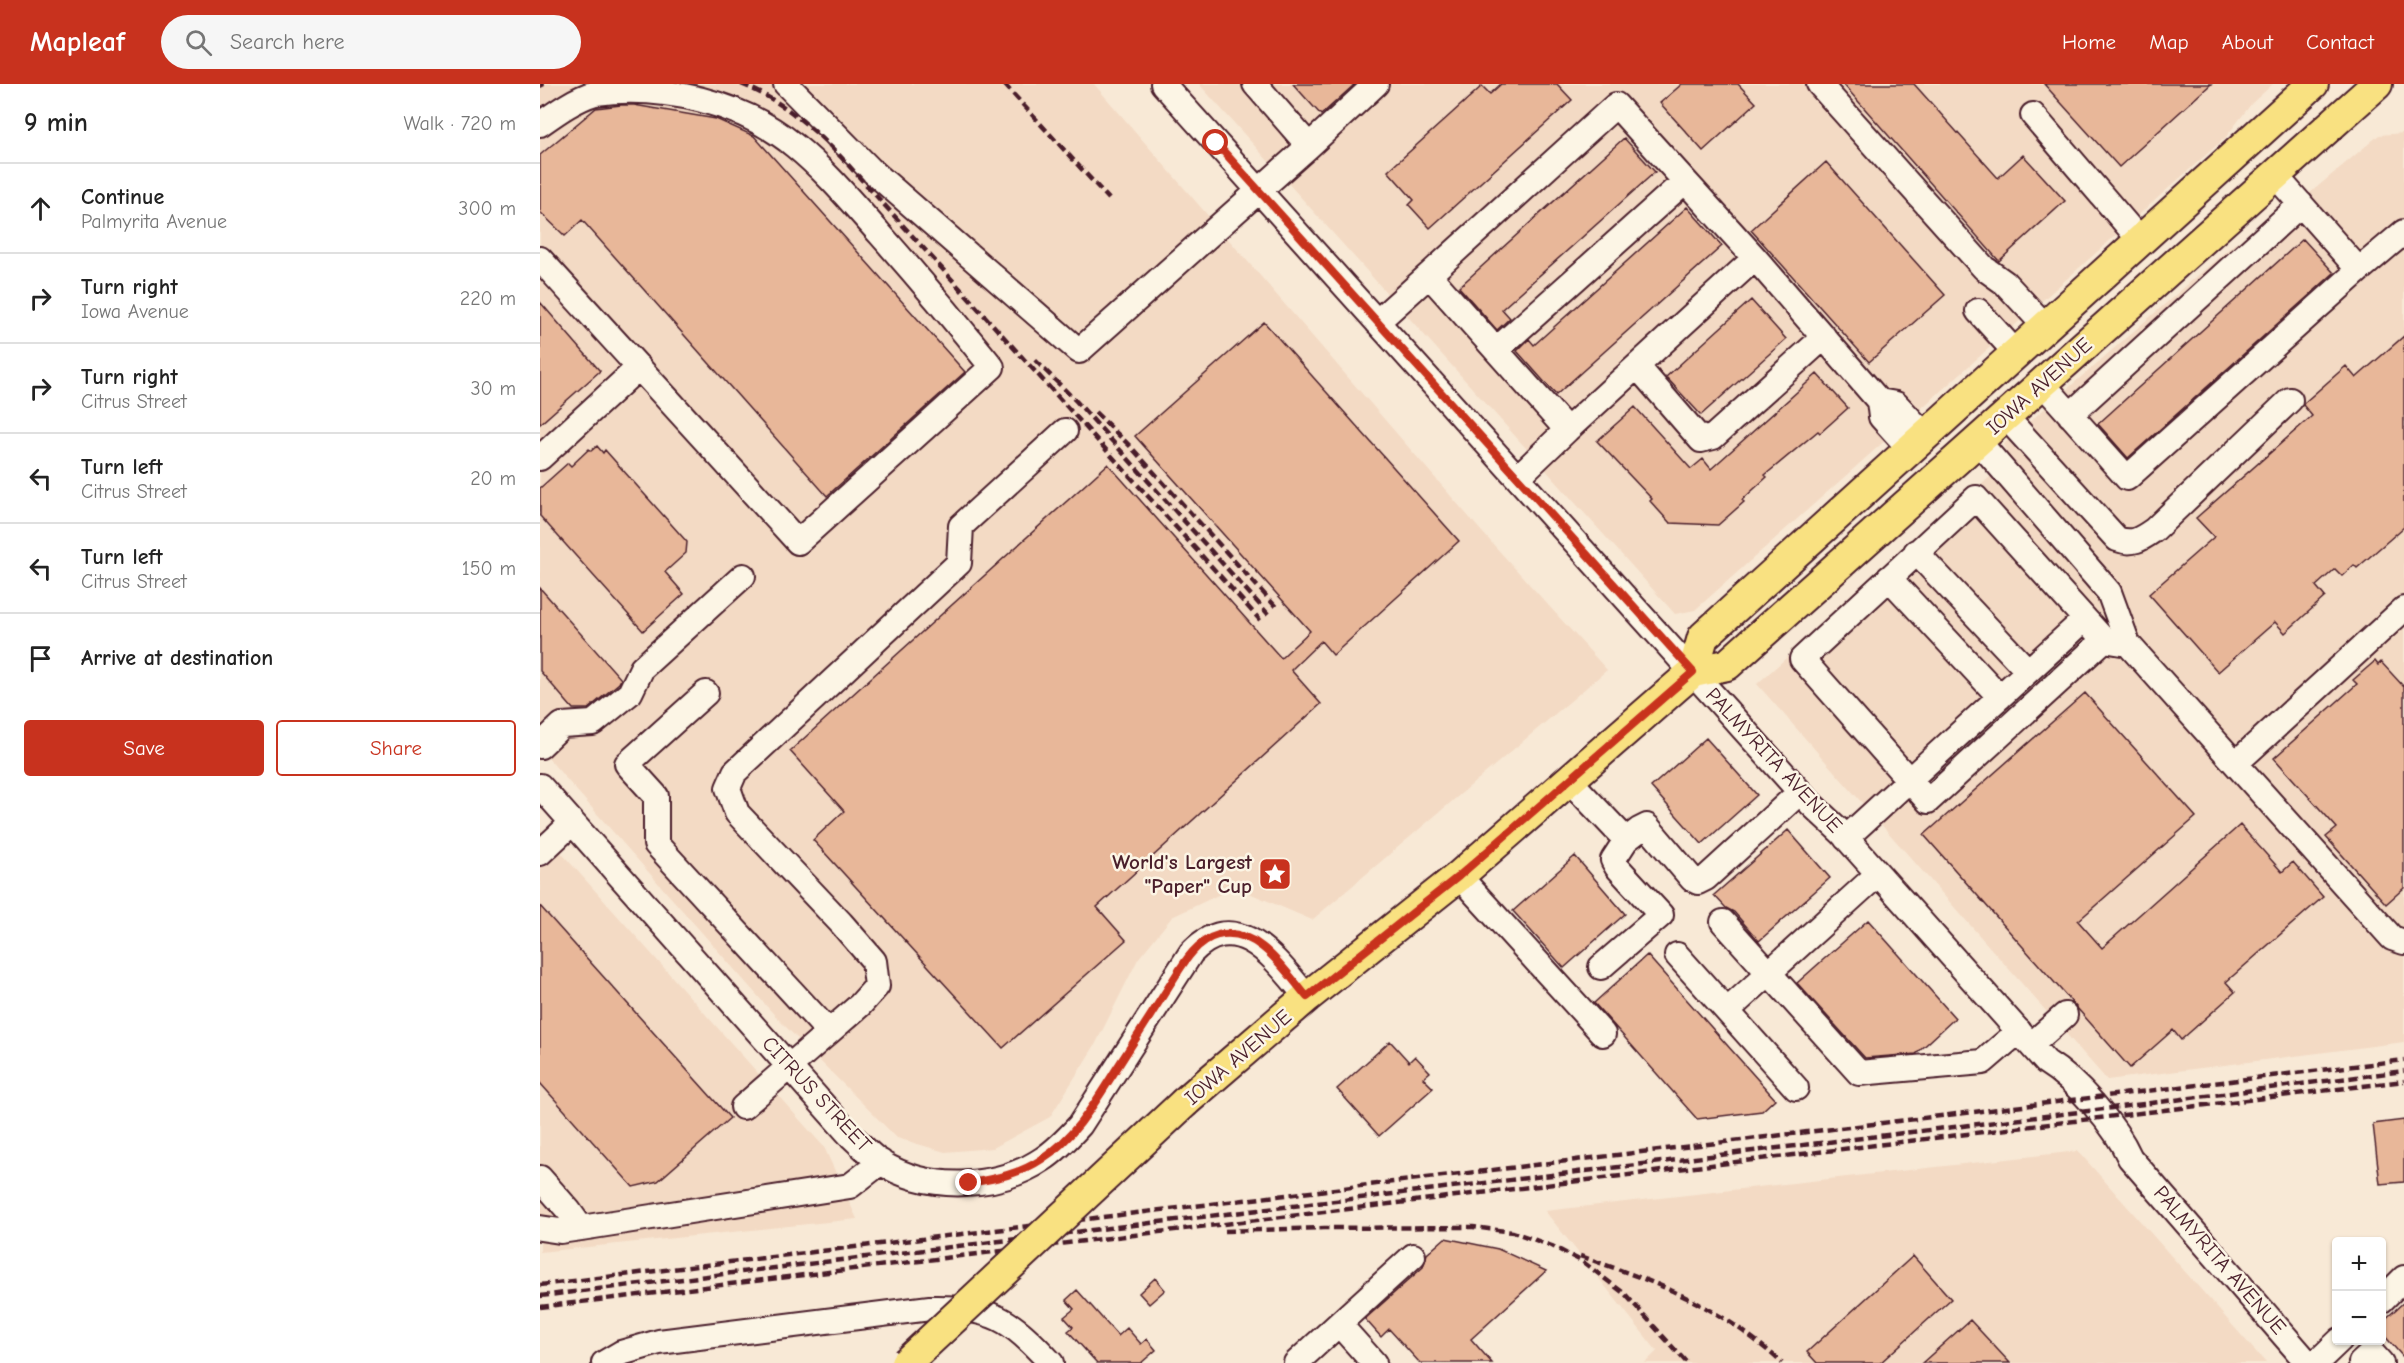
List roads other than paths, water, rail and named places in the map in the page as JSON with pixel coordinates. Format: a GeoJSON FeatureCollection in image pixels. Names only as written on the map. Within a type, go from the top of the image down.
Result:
{"type":"FeatureCollection","features":[{"type":"Feature","properties":{"kind":"main road","name":"IOWA AVENUE"},"geometry":{"type":"LineString","coordinates":[[1693,672],[1703,636],[2313,84]]}},
{"type":"Feature","properties":{"kind":"main road","name":"IOWA AVENUE"},"geometry":{"type":"LineString","coordinates":[[906,1363],[1185,1102],[1307,997],[1459,876],[1693,672],[1727,665],[2377,84]]}},
{"type":"Feature","properties":{"kind":"street"},"geometry":{"type":"LineString","coordinates":[[786,84],[870,169],[1079,351],[1376,84]]}},
{"type":"Feature","properties":{"kind":"street","name":"PALMYRITA AVENUE"},"geometry":{"type":"LineString","coordinates":[[1163,84],[1800,792],[1846,838],[2032,1046],[2063,1072],[2121,1138],[2130,1158],[2308,1363]]}},
{"type":"Feature","properties":{"kind":"street"},"geometry":{"type":"LineString","coordinates":[[1255,84],[1309,146]]}},
{"type":"Feature","properties":{"kind":"street"},"geometry":{"type":"LineString","coordinates":[[1819,84],[1984,268],[2005,283],[2045,326]]}},
{"type":"Feature","properties":{"kind":"street"},"geometry":{"type":"LineString","coordinates":[[540,124],[562,108],[594,94],[623,89],[656,88],[690,93],[729,106],[794,144],[829,176],[940,302],[992,367],[798,542],[540,259]]}},
{"type":"Feature","properties":{"kind":"street"},"geometry":{"type":"LineString","coordinates":[[1377,322],[1616,105],[1755,258],[1879,401],[1896,404],[1917,442]]}},
{"type":"Feature","properties":{"kind":"street"},"geometry":{"type":"LineString","coordinates":[[2033,116],[2140,240]]}},
{"type":"Feature","properties":{"kind":"street"},"geometry":{"type":"LineString","coordinates":[[2274,174],[2359,270]]}},
{"type":"Feature","properties":{"kind":"street"},"geometry":{"type":"LineString","coordinates":[[1496,350],[1685,181]]}},
{"type":"Feature","properties":{"kind":"street"},"geometry":{"type":"LineString","coordinates":[[2070,415],[2301,204]]}},
{"type":"Feature","properties":{"kind":"street"},"geometry":{"type":"LineString","coordinates":[[2042,383],[2127,478],[2404,231]]}},
{"type":"Feature","properties":{"kind":"street"},"geometry":{"type":"LineString","coordinates":[[1518,477],[1755,258]]}},
{"type":"Feature","properties":{"kind":"street"},"geometry":{"type":"LineString","coordinates":[[1429,275],[1567,430]]}},
{"type":"Feature","properties":{"kind":"street"},"geometry":{"type":"LineString","coordinates":[[1978,311],[2016,353]]}},
{"type":"Feature","properties":{"kind":"street"},"geometry":{"type":"LineString","coordinates":[[1637,366],[1701,440],[1713,437],[1824,337]]}},
{"type":"Feature","properties":{"kind":"street"},"geometry":{"type":"LineString","coordinates":[[540,458],[639,368]]}},
{"type":"Feature","properties":{"kind":"street"},"geometry":{"type":"LineString","coordinates":[[2005,416],[2117,539],[2132,543],[2139,541],[2154,530],[2290,400]]}},
{"type":"Feature","properties":{"kind":"street"},"geometry":{"type":"LineString","coordinates":[[743,1107],[860,1005],[877,986],[874,961],[737,813],[728,788],[735,772],[958,563],[961,526],[1065,431]]}},
{"type":"Feature","properties":{"kind":"street"},"geometry":{"type":"LineString","coordinates":[[1978,441],[2109,592],[2128,644],[2392,938],[2404,942]]}},
{"type":"Feature","properties":{"kind":"street"},"geometry":{"type":"LineString","coordinates":[[2104,640],[1928,801],[1802,658],[1976,498],[2104,640],[2128,644]]}},
{"type":"Feature","properties":{"kind":"street"},"geometry":{"type":"LineString","coordinates":[[1916,552],[2028,671]]}},
{"type":"Feature","properties":{"kind":"street"},"geometry":{"type":"LineString","coordinates":[[540,746],[562,725],[593,723],[630,693],[642,668],[743,576]]}},
{"type":"Feature","properties":{"kind":"street"},"geometry":{"type":"LineString","coordinates":[[1889,578],[2000,697]]}},
{"type":"Feature","properties":{"kind":"street"},"geometry":{"type":"LineString","coordinates":[[2236,763],[2404,609]]}},
{"type":"Feature","properties":{"kind":"street"},"geometry":{"type":"LineString","coordinates":[[1846,838],[2085,619]]}},
{"type":"Feature","properties":{"kind":"street"},"geometry":{"type":"LineString","coordinates":[[706,693],[627,764],[656,796],[656,844],[829,1032]]}},
{"type":"Feature","properties":{"kind":"street"},"geometry":{"type":"LineString","coordinates":[[1569,780],[1626,840]]}},
{"type":"Feature","properties":{"kind":"street","name":"CITRUS STREET"},"geometry":{"type":"LineString","coordinates":[[540,786],[849,1134],[881,1162],[924,1179],[946,1183],[969,1183],[1006,1177],[1043,1159],[1059,1146],[1080,1125],[1191,953],[1218,935],[1238,936],[1262,946],[1307,997]]}},
{"type":"Feature","properties":{"kind":"street"},"geometry":{"type":"LineString","coordinates":[[1601,967],[1661,915],[1613,860],[1626,840],[1647,826],[1692,879],[1698,882],[1706,878],[1800,792]]}},
{"type":"Feature","properties":{"kind":"street"},"geometry":{"type":"LineString","coordinates":[[540,853],[572,823]]}},
{"type":"Feature","properties":{"kind":"street"},"geometry":{"type":"LineString","coordinates":[[1727,1011],[1878,874]]}},
{"type":"Feature","properties":{"kind":"street"},"geometry":{"type":"LineString","coordinates":[[1459,876],[1603,1034]]}},
{"type":"Feature","properties":{"kind":"street"},"geometry":{"type":"LineString","coordinates":[[1723,922],[1858,1073],[1983,1062],[2032,1046],[2065,1015]]}},
{"type":"Feature","properties":{"kind":"street"},"geometry":{"type":"LineString","coordinates":[[1677,955],[1796,1088]]}},
{"type":"Feature","properties":{"kind":"street"},"geometry":{"type":"LineString","coordinates":[[540,1228],[560,1231],[850,1186],[881,1162]]}},
{"type":"Feature","properties":{"kind":"street"},"geometry":{"type":"LineString","coordinates":[[540,1178],[581,1228]]}},
{"type":"Feature","properties":{"kind":"street"},"geometry":{"type":"LineString","coordinates":[[1296,1363],[1413,1256]]}},
{"type":"Feature","properties":{"kind":"street"},"geometry":{"type":"LineString","coordinates":[[2386,1296],[2404,1278]]}},
{"type":"Feature","properties":{"kind":"street"},"geometry":{"type":"LineString","coordinates":[[604,1363],[621,1353],[659,1342],[930,1308],[982,1311],[1000,1319],[1023,1334],[1051,1363]]}},
{"type":"Feature","properties":{"kind":"street"},"geometry":{"type":"LineString","coordinates":[[1339,1324],[1374,1363]]}},
{"type":"Feature","properties":{"kind":"street"},"geometry":{"type":"LineString","coordinates":[[2316,1363],[2336,1345]]}},
{"type":"Feature","properties":{"kind":"street"},"geometry":{"type":"LineString","coordinates":[[2361,1363],[2372,1353],[2380,1363]]}},
{"type":"Feature","properties":{"kind":"railway"},"geometry":{"type":"LineString","coordinates":[[540,86],[544,84]]}},
{"type":"Feature","properties":{"kind":"railway"},"geometry":{"type":"LineString","coordinates":[[741,84],[756,90],[795,115],[841,157],[1260,620]]}},
{"type":"Feature","properties":{"kind":"railway"},"geometry":{"type":"LineString","coordinates":[[1004,84],[1109,199]]}},
{"type":"Feature","properties":{"kind":"railway"},"geometry":{"type":"LineString","coordinates":[[1035,360],[1076,401],[1268,614]]}},
{"type":"Feature","properties":{"kind":"railway"},"geometry":{"type":"LineString","coordinates":[[1095,412],[1130,446],[1276,607]]}},
{"type":"Feature","properties":{"kind":"railway"},"geometry":{"type":"LineString","coordinates":[[540,1285],[2404,1060]]}},
{"type":"Feature","properties":{"kind":"railway"},"geometry":{"type":"LineString","coordinates":[[540,1296],[2096,1110],[2404,1071]]}},
{"type":"Feature","properties":{"kind":"railway"},"geometry":{"type":"LineString","coordinates":[[540,1307],[2404,1081]]}},
{"type":"Feature","properties":{"kind":"railway"},"geometry":{"type":"LineString","coordinates":[[1225,1231],[1473,1227],[1513,1232],[1552,1246],[1583,1262],[1625,1294],[1687,1363]]}},
{"type":"Feature","properties":{"kind":"railway"},"geometry":{"type":"LineString","coordinates":[[1580,1256],[1662,1286],[1687,1298],[1735,1326],[1782,1363]]}},
{"type":"Feature","properties":{"kind":"place","name":"World's Largest \"Paper\" Cup"},"geometry":{"type":"Point","coordinates":[1275,874]}}]}
